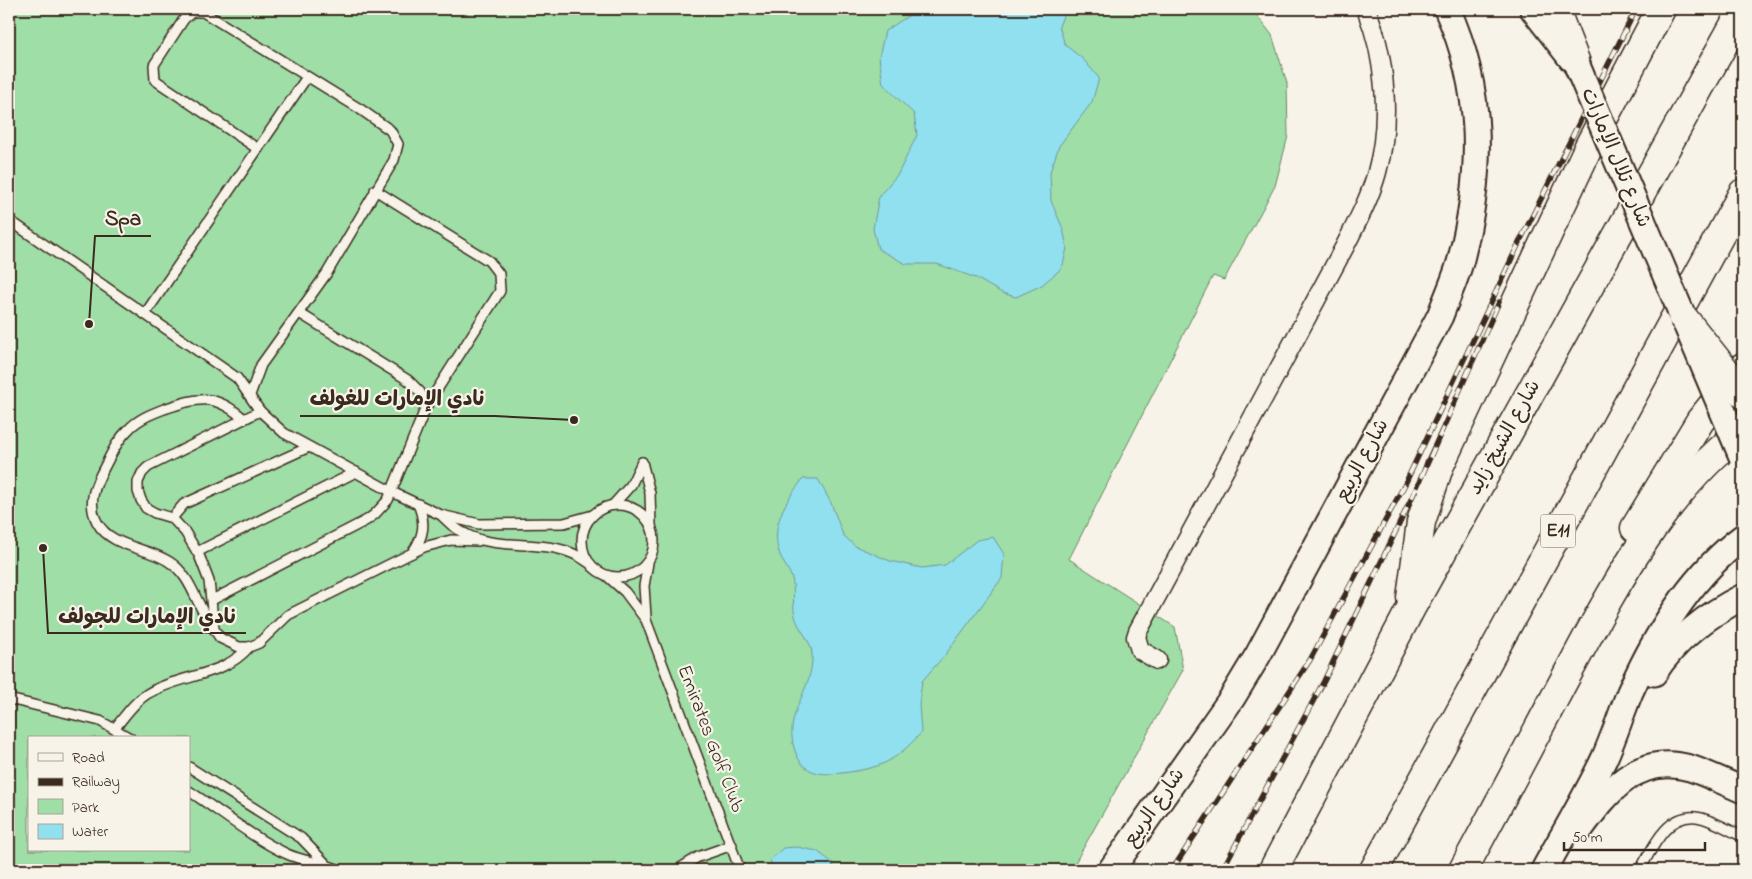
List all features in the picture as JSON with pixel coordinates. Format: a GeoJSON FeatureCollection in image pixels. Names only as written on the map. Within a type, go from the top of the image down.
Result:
{"type":"FeatureCollection","features":[{"type":"Feature","properties":{"kind":"highway"},"geometry":{"type":"LineString","coordinates":[[1555,9],[1576,63]]}},
{"type":"Feature","properties":{"kind":"highway"},"geometry":{"type":"LineString","coordinates":[[1411,608],[1412,579],[1421,522],[1439,467],[1585,154],[1661,9]]}},
{"type":"Feature","properties":{"kind":"highway","name":"شارع الشيخ زايد"},"geometry":{"type":"LineString","coordinates":[[1273,870],[1411,608],[1743,9]]}},
{"type":"Feature","properties":{"kind":"highway","name":"E11"},"geometry":{"type":"LineString","coordinates":[[1374,870],[1743,193]]}},
{"type":"Feature","properties":{"kind":"highway"},"geometry":{"type":"LineString","coordinates":[[1682,316],[1743,393]]}},
{"type":"Feature","properties":{"kind":"highway"},"geometry":{"type":"LineString","coordinates":[[1602,610],[1622,553],[1665,476],[1700,421],[1743,367]]}},
{"type":"Feature","properties":{"kind":"highway"},"geometry":{"type":"LineString","coordinates":[[1463,870],[1602,610],[1676,497],[1715,455],[1739,433]]}},
{"type":"Feature","properties":{"kind":"main road","name":"شارع الربيع"},"geometry":{"type":"LineString","coordinates":[[1111,870],[1232,698],[1258,655],[1440,316],[1460,260],[1473,202],[1477,142],[1472,83],[1457,32],[1447,9]]}},
{"type":"Feature","properties":{"kind":"main road"},"geometry":{"type":"LineString","coordinates":[[1465,9],[1472,83]]}},
{"type":"Feature","properties":{"kind":"main road","name":"شارع تلال الإمارات"},"geometry":{"type":"LineString","coordinates":[[1533,9],[1576,63],[1682,316],[1739,433]]}},
{"type":"Feature","properties":{"kind":"main road"},"geometry":{"type":"LineString","coordinates":[[1739,433],[1743,458]]}},
{"type":"Feature","properties":{"kind":"main road"},"geometry":{"type":"LineString","coordinates":[[1544,870],[1603,760],[1639,674],[1687,593],[1715,559],[1743,536]]}},
{"type":"Feature","properties":{"kind":"main road"},"geometry":{"type":"LineString","coordinates":[[1618,727],[1675,646],[1714,614],[1743,597]]}},
{"type":"Feature","properties":{"kind":"main road"},"geometry":{"type":"LineString","coordinates":[[1550,870],[1610,791],[1629,776],[1640,771],[1664,766],[1689,768],[1743,790]]}},
{"type":"Feature","properties":{"kind":"street"},"geometry":{"type":"LineString","coordinates":[[1157,660],[1140,650],[1136,637],[1138,631],[1364,210],[1377,171],[1384,131],[1384,90],[1379,50],[1366,9]]}},
{"type":"Feature","properties":{"kind":"lane"},"geometry":{"type":"LineString","coordinates":[[250,395],[261,365],[327,273],[398,151],[395,136],[360,109],[202,12],[192,12],[184,19],[154,65],[155,80],[258,149]]}},
{"type":"Feature","properties":{"kind":"lane"},"geometry":{"type":"LineString","coordinates":[[145,314],[307,77]]}},
{"type":"Feature","properties":{"kind":"lane"},"geometry":{"type":"LineString","coordinates":[[212,600],[367,520],[382,508],[392,492],[426,407],[475,327],[500,291],[499,274],[489,261],[375,190]]}},
{"type":"Feature","properties":{"kind":"lane"},"geometry":{"type":"LineString","coordinates":[[9,220],[237,378],[260,411],[284,432],[392,492],[441,515],[480,524],[564,523],[593,515]]}},
{"type":"Feature","properties":{"kind":"lane"},"geometry":{"type":"LineString","coordinates":[[299,313],[408,380],[420,392],[426,407]]}},
{"type":"Feature","properties":{"kind":"lane"},"geometry":{"type":"LineString","coordinates":[[244,419],[231,408],[210,399],[187,401],[150,414],[133,426],[119,441],[92,494],[92,508],[96,521],[105,532],[116,540],[158,555],[179,570],[187,580],[205,618],[220,638],[228,644],[249,647]]}},
{"type":"Feature","properties":{"kind":"lane"},"geometry":{"type":"LineString","coordinates":[[214,629],[209,581],[197,552],[185,532],[172,518],[146,508],[138,491],[142,473],[148,466],[260,411]]}},
{"type":"Feature","properties":{"kind":"lane"},"geometry":{"type":"LineString","coordinates":[[172,518],[184,504],[309,447]]}},
{"type":"Feature","properties":{"kind":"lane"},"geometry":{"type":"LineString","coordinates":[[613,505],[631,486],[642,462],[650,493],[651,526],[654,538],[654,549],[649,560],[644,586],[646,620]]}},
{"type":"Feature","properties":{"kind":"lane"},"geometry":{"type":"LineString","coordinates":[[197,552],[356,472]]}},
{"type":"Feature","properties":{"kind":"lane"},"geometry":{"type":"LineString","coordinates":[[412,553],[422,535],[424,524],[418,504]]}},
{"type":"Feature","properties":{"kind":"lane"},"geometry":{"type":"LineString","coordinates":[[589,563],[581,543],[586,523],[602,508],[613,505],[625,505],[636,509],[645,516],[651,526]]}},
{"type":"Feature","properties":{"kind":"lane"},"geometry":{"type":"LineString","coordinates":[[441,515],[464,535],[478,540]]}},
{"type":"Feature","properties":{"kind":"lane"},"geometry":{"type":"LineString","coordinates":[[115,728],[132,707],[146,695],[163,687],[232,663],[249,647],[263,640],[288,615],[412,553],[437,543],[465,539],[563,550],[589,563],[597,571],[607,576],[625,592],[646,620]]}},
{"type":"Feature","properties":{"kind":"lane"},"geometry":{"type":"LineString","coordinates":[[607,576],[631,575],[641,569],[649,560]]}},
{"type":"Feature","properties":{"kind":"lane","name":"Emirates Golf Club"},"geometry":{"type":"LineString","coordinates":[[646,620],[740,870]]}},
{"type":"Feature","properties":{"kind":"lane"},"geometry":{"type":"LineString","coordinates":[[9,699],[100,721],[127,736]]}},
{"type":"Feature","properties":{"kind":"lane"},"geometry":{"type":"LineString","coordinates":[[190,768],[301,838],[326,864]]}},
{"type":"Feature","properties":{"kind":"lane"},"geometry":{"type":"LineString","coordinates":[[190,792],[277,849],[301,859],[326,864],[339,870]]}},
{"type":"Feature","properties":{"kind":"lane"},"geometry":{"type":"LineString","coordinates":[[1640,870],[1667,827],[1681,819],[1696,817],[1743,837]]}},
{"type":"Feature","properties":{"kind":"lane"},"geometry":{"type":"LineString","coordinates":[[677,870],[698,857],[732,845]]}},
{"type":"Feature","properties":{"kind":"green space"},"geometry":{"type":"Polygon","coordinates":[[[9,9],[1252,9],[1272,35],[1287,83],[1288,136],[1275,186],[1224,280],[1213,276],[1069,559],[1175,627],[1183,670],[1071,870],[9,870],[9,9]]]}},
{"type":"Feature","properties":{"kind":"water"},"geometry":{"type":"Polygon","coordinates":[[[919,9],[1066,9],[1059,26],[1065,45],[1083,59],[1099,78],[1092,102],[1059,146],[1050,172],[1051,201],[1063,229],[1067,248],[1062,268],[1042,285],[1016,297],[1002,293],[976,278],[937,264],[906,264],[878,249],[873,229],[879,196],[898,174],[917,135],[914,114],[883,84],[879,57],[885,31],[919,9]]]}},
{"type":"Feature","properties":{"kind":"water"},"geometry":{"type":"Polygon","coordinates":[[[803,479],[818,479],[831,503],[843,535],[855,546],[890,561],[922,568],[945,565],[977,540],[993,537],[1004,554],[1002,578],[945,655],[922,681],[919,704],[921,733],[895,757],[867,769],[835,774],[822,774],[810,770],[805,767],[797,756],[793,741],[792,728],[794,716],[808,681],[812,654],[810,644],[795,616],[792,578],[780,555],[777,545],[777,534],[778,524],[785,505],[803,479]]]}},
{"type":"Feature","properties":{"kind":"water"},"geometry":{"type":"Polygon","coordinates":[[[797,847],[817,851],[833,863],[833,870],[773,870],[770,860],[783,848],[797,847]]]}},
{"type":"Feature","properties":{"kind":"railway"},"geometry":{"type":"LineString","coordinates":[[1172,870],[1310,660],[1405,484],[1520,241],[1636,9]]}},
{"type":"Feature","properties":{"kind":"railway"},"geometry":{"type":"LineString","coordinates":[[1222,870],[1324,681],[1416,489],[1499,302]]}},
{"type":"Feature","properties":{"kind":"place","name":"Spa"},"geometry":{"type":"Point","coordinates":[89,324]}},
{"type":"Feature","properties":{"kind":"place","name":"نادي الإمارات للغولف"},"geometry":{"type":"Point","coordinates":[574,420]}},
{"type":"Feature","properties":{"kind":"place","name":"نادي الإمارات للجولف"},"geometry":{"type":"Point","coordinates":[43,548]}}]}
